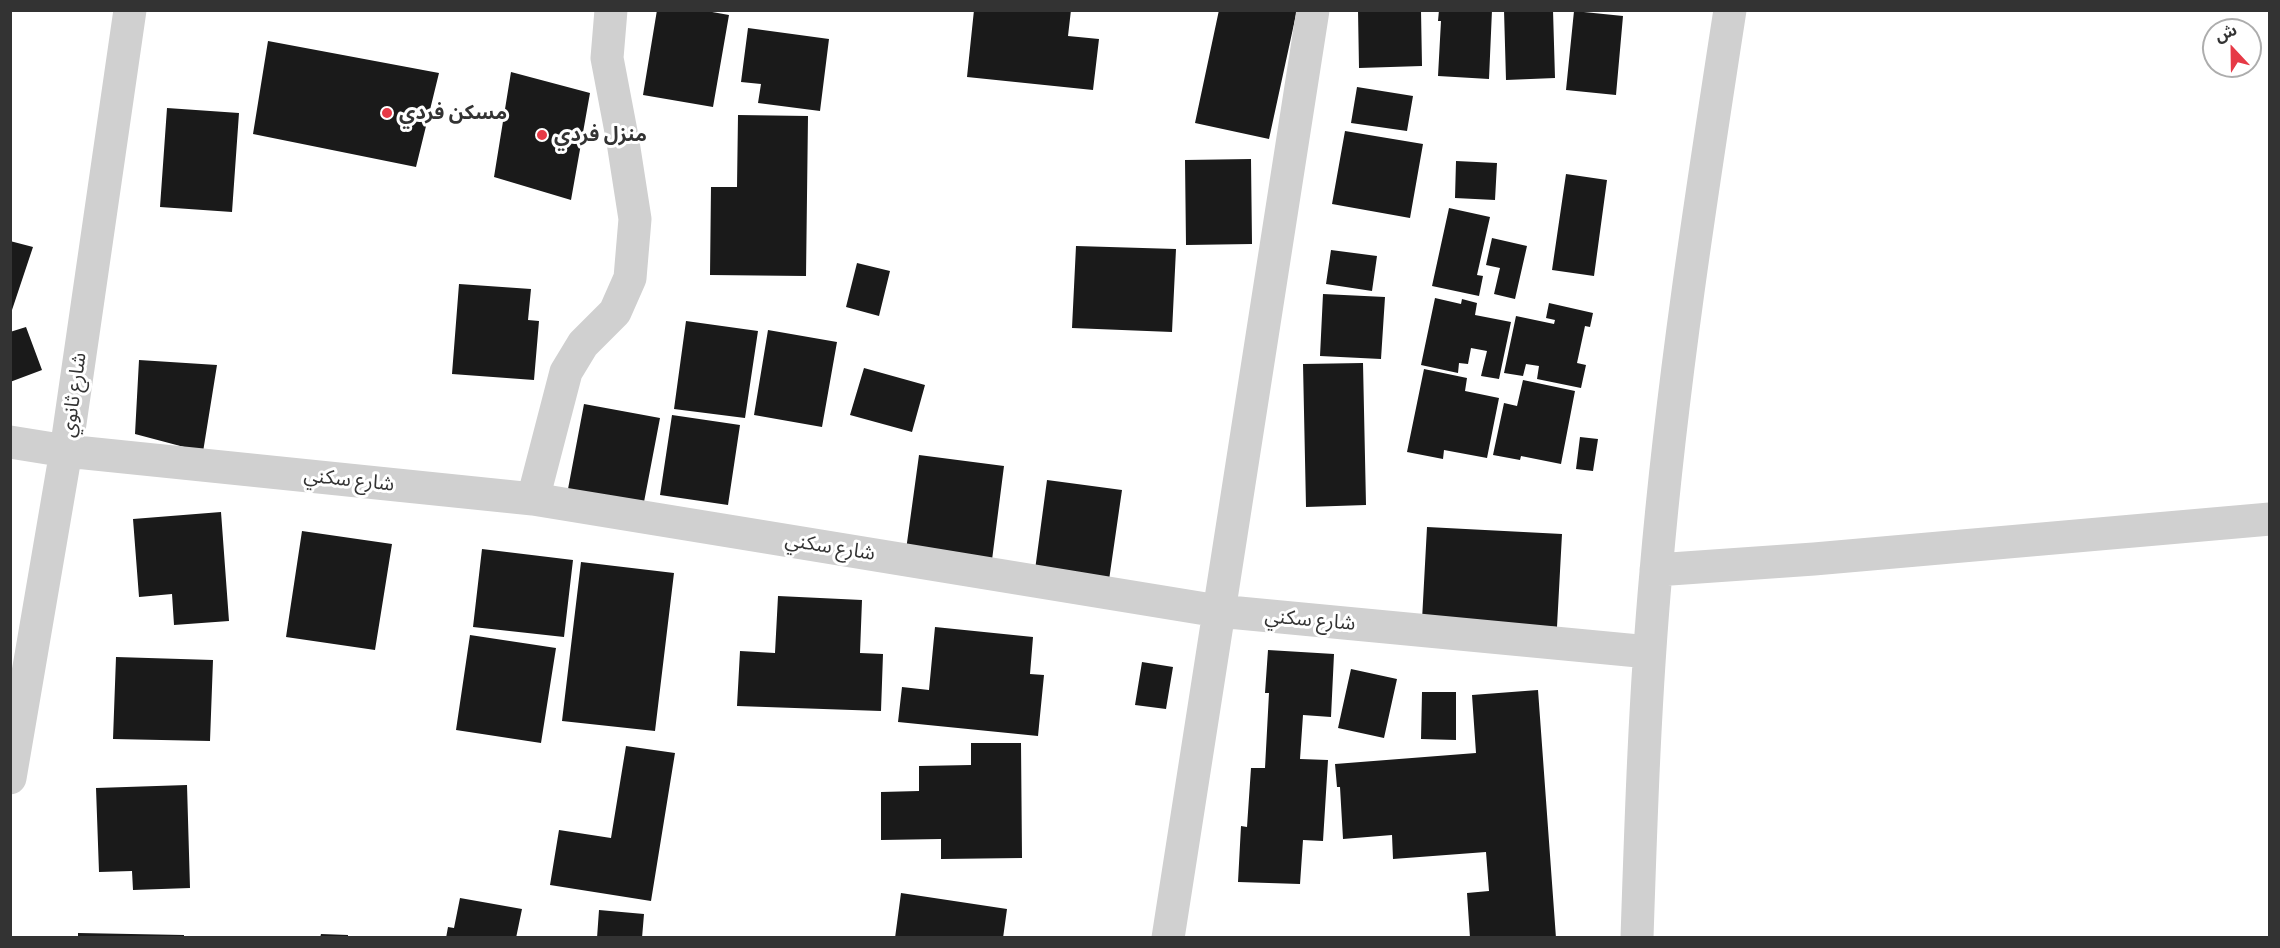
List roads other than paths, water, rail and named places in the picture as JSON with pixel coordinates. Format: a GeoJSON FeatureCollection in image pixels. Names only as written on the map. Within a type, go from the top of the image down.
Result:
{"type":"FeatureCollection","features":[{"type":"Feature","properties":{"kind":"street","name":"شارع ثانوي"},"geometry":{"type":"LineString","coordinates":[[10,778],[66,451],[130,10]]}},
{"type":"Feature","properties":{"kind":"street"},"geometry":{"type":"LineString","coordinates":[[533,499],[566,372],[583,344],[615,312],[630,278],[635,219],[607,58],[611,10]]}},
{"type":"Feature","properties":{"kind":"street"},"geometry":{"type":"LineString","coordinates":[[1168,938],[1313,10]]}},
{"type":"Feature","properties":{"kind":"street"},"geometry":{"type":"LineString","coordinates":[[1637,938],[1649,652],[1656,570],[1673,403],[1730,10]]}},
{"type":"Feature","properties":{"kind":"street","name":"شارع سكني"},"geometry":{"type":"LineString","coordinates":[[10,442],[66,451],[533,499],[1218,611],[1649,652]]}},
{"type":"Feature","properties":{"kind":"street"},"geometry":{"type":"LineString","coordinates":[[1656,570],[1814,559],[2270,519]]}},
{"type":"Feature","properties":{"kind":"place","name":"مسكن فردي"},"geometry":{"type":"Point","coordinates":[387,113]}},
{"type":"Feature","properties":{"kind":"place","name":"منزل فردي"},"geometry":{"type":"Point","coordinates":[542,135]}}]}
